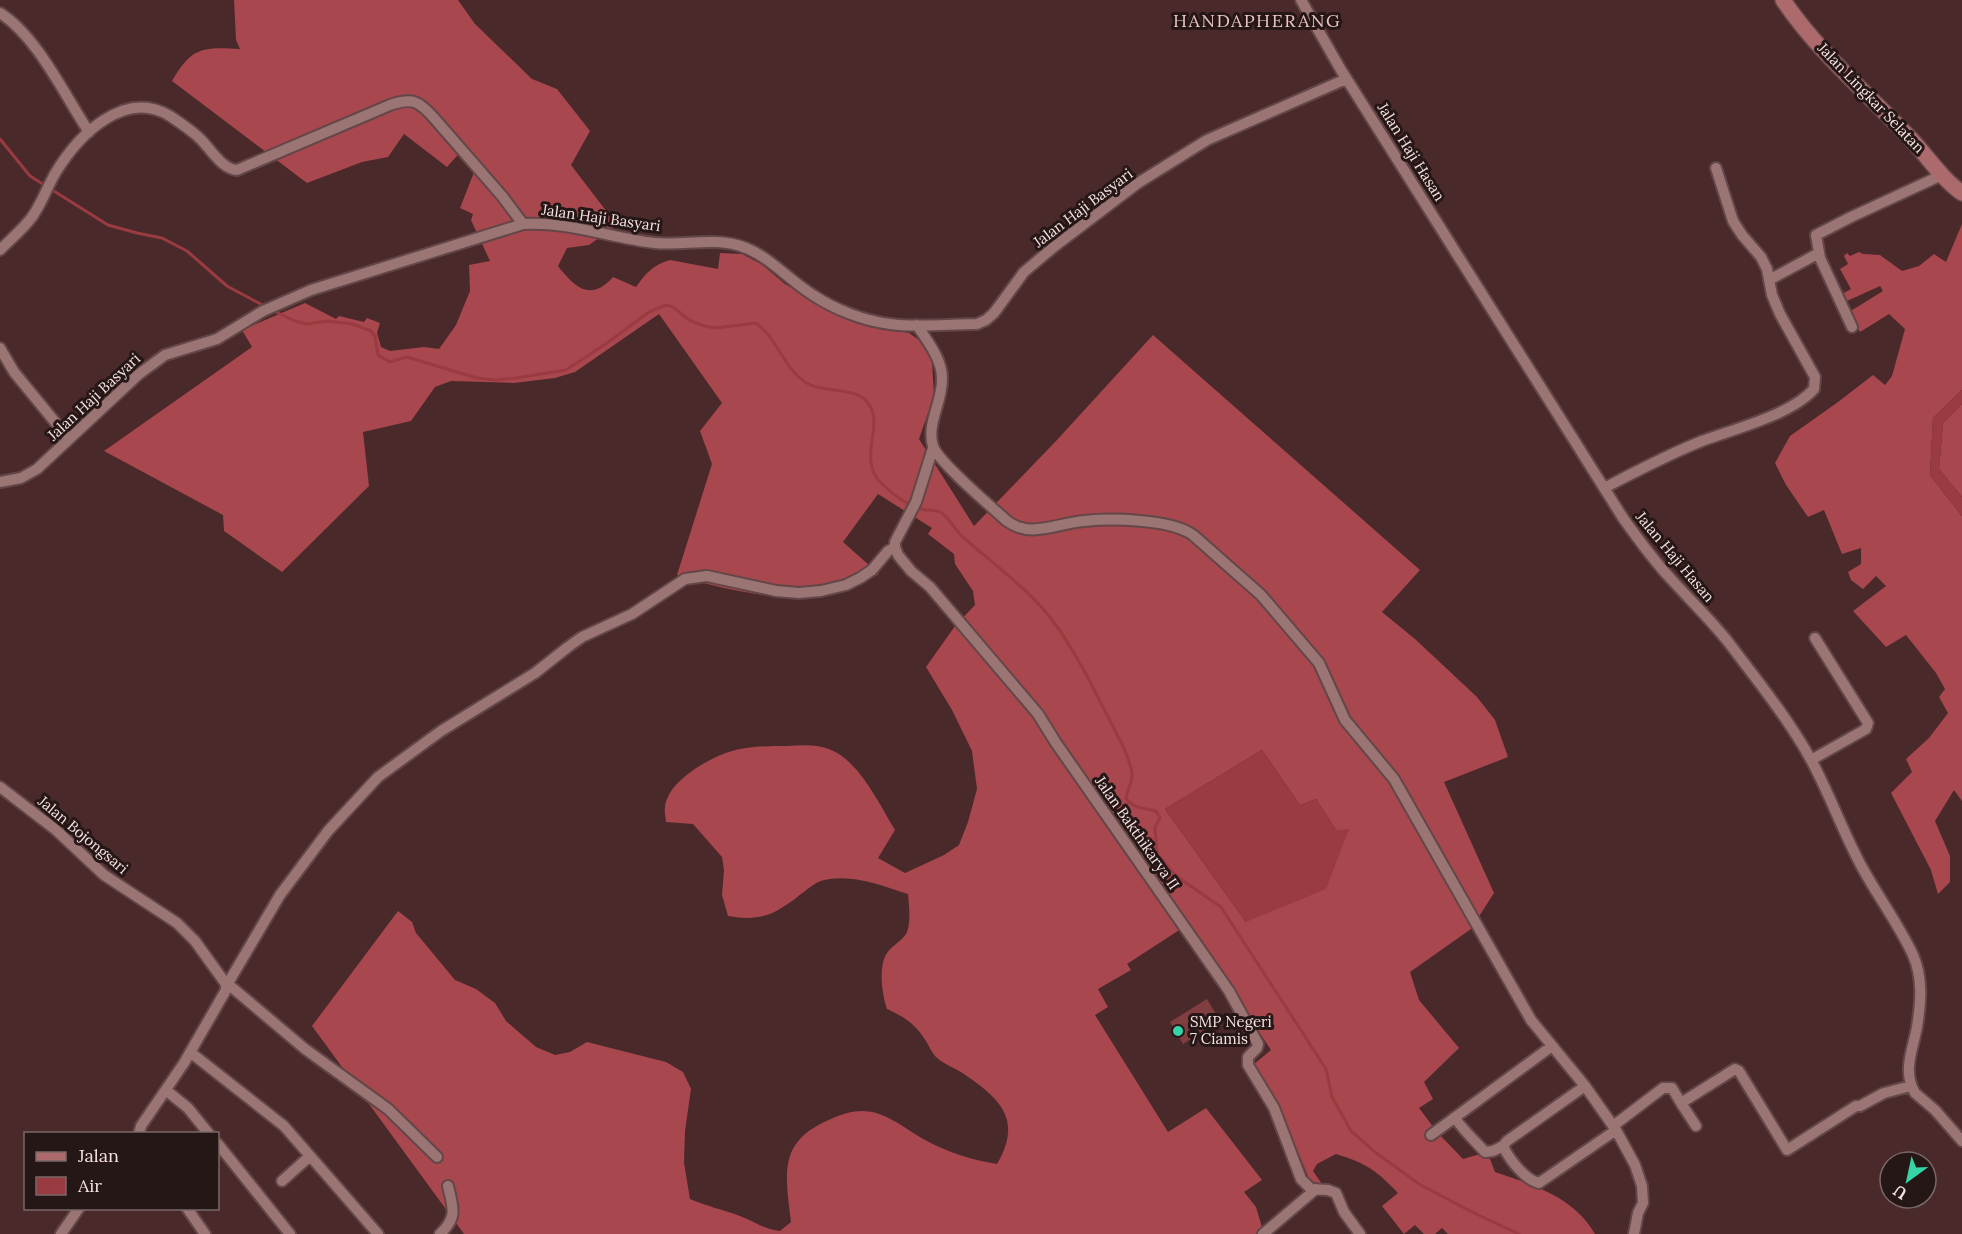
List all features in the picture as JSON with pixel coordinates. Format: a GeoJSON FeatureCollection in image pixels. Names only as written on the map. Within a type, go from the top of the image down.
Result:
{"type":"FeatureCollection","features":[{"type":"Feature","properties":{"kind":"street","name":"Jalan Lingkar Selatan"},"geometry":{"type":"LineString","coordinates":[[1783,0],[1823,51],[1914,141],[1942,175],[1962,193]]}},
{"type":"Feature","properties":{"kind":"street","name":"Jalan Haji Hasan"},"geometry":{"type":"LineString","coordinates":[[1305,1],[1346,79],[1606,487],[1623,518],[1642,545],[1727,642],[1786,721],[1811,760],[1846,836],[1905,939],[1918,970],[1921,988],[1917,1025],[1908,1069],[1911,1086]]}},
{"type":"Feature","properties":{"kind":"street"},"geometry":{"type":"LineString","coordinates":[[0,14],[9,19],[32,44],[89,132]]}},
{"type":"Feature","properties":{"kind":"street","name":"Jalan Haji Basyari"},"geometry":{"type":"LineString","coordinates":[[0,482],[26,476],[153,362],[178,350],[217,339],[268,309],[311,290],[524,224],[575,228],[657,243],[698,241],[733,244],[754,252],[814,296],[835,307],[885,324],[977,324],[994,313],[1024,272],[1138,183],[1207,140],[1346,79]]}},
{"type":"Feature","properties":{"kind":"street"},"geometry":{"type":"LineString","coordinates":[[0,249],[31,218],[57,170],[89,132],[107,116],[123,110],[158,110],[197,135],[226,166],[237,171],[390,105],[405,101],[416,102],[424,106],[524,224]]}},
{"type":"Feature","properties":{"kind":"street"},"geometry":{"type":"LineString","coordinates":[[1606,487],[1702,441],[1775,414],[1791,406],[1814,389],[1816,384],[1815,377],[1780,314],[1761,256],[1742,236],[1733,221],[1716,168]]}},
{"type":"Feature","properties":{"kind":"street"},"geometry":{"type":"LineString","coordinates":[[1852,327],[1819,253],[1816,237],[1819,232],[1942,175]]}},
{"type":"Feature","properties":{"kind":"street"},"geometry":{"type":"LineString","coordinates":[[1769,280],[1819,253]]}},
{"type":"Feature","properties":{"kind":"street"},"geometry":{"type":"LineString","coordinates":[[140,1132],[141,1126],[167,1091],[190,1052],[268,913],[328,831],[378,777],[400,760],[535,673],[582,638],[632,614],[685,579],[707,576],[776,591],[821,591],[846,585],[860,578],[872,570],[888,550],[895,547],[895,542],[914,506],[933,448],[933,422],[942,378],[938,361],[917,325]]}},
{"type":"Feature","properties":{"kind":"street"},"geometry":{"type":"LineString","coordinates":[[0,348],[14,372],[69,439]]}},
{"type":"Feature","properties":{"kind":"street"},"geometry":{"type":"LineString","coordinates":[[933,448],[945,463],[1007,521],[1017,527],[1031,531],[1068,522],[1103,520],[1176,526],[1193,535],[1261,596],[1319,663],[1345,720],[1394,779],[1525,1010],[1615,1128],[1635,1166],[1642,1186],[1643,1203],[1636,1219],[1634,1234]]}},
{"type":"Feature","properties":{"kind":"street","name":"Jalan Bakthikarya II"},"geometry":{"type":"LineString","coordinates":[[895,547],[898,555],[911,571],[930,586],[1038,714],[1229,991],[1258,1044],[1248,1057],[1248,1065],[1274,1108],[1301,1179],[1308,1187],[1332,1190],[1336,1193],[1344,1212],[1360,1234]]}},
{"type":"Feature","properties":{"kind":"street"},"geometry":{"type":"LineString","coordinates":[[1811,760],[1866,729],[1868,723],[1815,638]]}},
{"type":"Feature","properties":{"kind":"street","name":"Jalan Bojongsari"},"geometry":{"type":"LineString","coordinates":[[0,787],[56,830],[104,875],[177,923],[195,941],[228,985],[305,1049],[388,1109],[437,1157]]}},
{"type":"Feature","properties":{"kind":"street"},"geometry":{"type":"LineString","coordinates":[[1431,1135],[1552,1046]]}},
{"type":"Feature","properties":{"kind":"street"},"geometry":{"type":"LineString","coordinates":[[190,1052],[267,1112],[310,1156],[378,1234]]}},
{"type":"Feature","properties":{"kind":"street"},"geometry":{"type":"LineString","coordinates":[[1681,1103],[1737,1069],[1787,1150],[1856,1106],[1884,1093],[1911,1086],[1915,1093],[1941,1116],[1962,1141]]}},
{"type":"Feature","properties":{"kind":"street"},"geometry":{"type":"LineString","coordinates":[[1455,1117],[1459,1125],[1469,1132],[1485,1152],[1493,1151],[1585,1086]]}},
{"type":"Feature","properties":{"kind":"street"},"geometry":{"type":"LineString","coordinates":[[1503,1146],[1507,1155],[1530,1179],[1539,1184],[1615,1128],[1664,1088],[1672,1088],[1696,1126]]}},
{"type":"Feature","properties":{"kind":"street"},"geometry":{"type":"LineString","coordinates":[[167,1091],[188,1108],[207,1132]]}},
{"type":"Feature","properties":{"kind":"street"},"geometry":{"type":"LineString","coordinates":[[219,1145],[290,1234]]}},
{"type":"Feature","properties":{"kind":"street"},"geometry":{"type":"LineString","coordinates":[[282,1181],[310,1156]]}},
{"type":"Feature","properties":{"kind":"street"},"geometry":{"type":"LineString","coordinates":[[440,1234],[452,1222],[453,1214],[448,1186]]}},
{"type":"Feature","properties":{"kind":"street"},"geometry":{"type":"LineString","coordinates":[[1263,1234],[1316,1189]]}},
{"type":"Feature","properties":{"kind":"street"},"geometry":{"type":"LineString","coordinates":[[61,1234],[78,1210]]}},
{"type":"Feature","properties":{"kind":"street"},"geometry":{"type":"LineString","coordinates":[[188,1210],[205,1234]]}},
{"type":"Feature","properties":{"kind":"shaded area"},"geometry":{"type":"Polygon","coordinates":[[[234,0],[458,0],[475,24],[532,79],[557,89],[590,131],[571,165],[617,225],[589,245],[567,248],[558,266],[571,281],[577,286],[590,290],[598,289],[613,277],[636,287],[650,270],[670,260],[718,269],[720,253],[742,254],[761,264],[785,284],[824,306],[873,326],[909,333],[922,342],[932,362],[934,396],[919,439],[974,526],[1153,335],[1420,570],[1382,612],[1415,639],[1477,697],[1495,720],[1508,757],[1444,782],[1494,893],[1471,929],[1410,972],[1419,1000],[1459,1048],[1424,1082],[1433,1099],[1419,1108],[1437,1132],[1463,1159],[1480,1154],[1490,1159],[1495,1172],[1538,1188],[1564,1202],[1586,1221],[1595,1234],[1448,1234],[1442,1228],[1435,1234],[1424,1234],[1415,1225],[1404,1234],[1382,1206],[1398,1193],[1377,1173],[1363,1164],[1336,1154],[1317,1164],[1313,1171],[1322,1184],[1310,1181],[1282,1114],[1253,1065],[1271,1050],[1187,925],[1127,964],[1131,970],[1098,989],[1108,1007],[1095,1015],[1168,1132],[1206,1108],[1262,1180],[1244,1192],[1256,1207],[1264,1234],[464,1234],[312,1026],[398,911],[412,922],[416,933],[455,980],[476,989],[495,1003],[506,1021],[536,1047],[555,1055],[570,1052],[587,1042],[666,1062],[683,1072],[691,1089],[685,1131],[684,1163],[690,1199],[780,1231],[791,1222],[787,1173],[793,1148],[814,1128],[837,1117],[855,1112],[867,1111],[879,1114],[944,1149],[997,1164],[1005,1148],[1008,1134],[1004,1112],[997,1102],[977,1083],[939,1059],[914,1026],[887,1009],[882,989],[882,965],[887,953],[907,932],[908,894],[860,880],[830,879],[814,884],[784,907],[768,915],[750,918],[728,916],[722,895],[724,870],[722,857],[693,824],[666,822],[665,811],[667,798],[681,780],[701,765],[723,754],[753,747],[803,745],[824,747],[840,755],[859,773],[895,830],[878,858],[905,873],[944,855],[959,845],[977,789],[972,751],[952,710],[926,667],[955,626],[975,605],[973,591],[955,564],[954,554],[928,534],[932,528],[878,494],[843,542],[879,574],[851,586],[823,595],[807,597],[769,596],[711,585],[677,575],[712,464],[700,431],[722,403],[659,314],[575,372],[555,378],[514,383],[451,381],[435,387],[411,421],[363,432],[369,486],[282,572],[224,531],[223,515],[104,451],[252,347],[242,330],[305,303],[336,319],[339,316],[364,322],[367,318],[380,323],[377,333],[381,347],[390,351],[424,347],[439,349],[456,325],[470,291],[469,265],[490,261],[471,220],[473,214],[460,208],[478,162],[465,147],[447,167],[404,134],[388,157],[362,162],[307,183],[172,81],[192,55],[207,49],[240,49],[236,40],[234,0]],[[1262,750],[1165,809],[1246,922],[1349,830],[1336,830],[1316,799],[1300,805],[1262,750]]]}},
{"type":"Feature","properties":{"kind":"shaded area"},"geometry":{"type":"Polygon","coordinates":[[[1962,224],[1962,390],[1933,418],[1930,475],[1962,516],[1962,801],[1954,790],[1935,821],[1950,856],[1950,882],[1938,894],[1931,870],[1891,793],[1912,772],[1906,759],[1929,738],[1948,713],[1939,697],[1945,689],[1936,673],[1906,635],[1886,647],[1853,611],[1886,586],[1876,576],[1863,589],[1851,580],[1848,572],[1861,564],[1861,548],[1842,554],[1824,510],[1808,517],[1786,485],[1775,463],[1790,436],[1873,375],[1885,385],[1892,376],[1905,329],[1889,314],[1860,332],[1849,312],[1883,291],[1880,286],[1847,301],[1842,294],[1851,289],[1840,269],[1848,264],[1844,256],[1847,253],[1850,256],[1859,252],[1880,255],[1902,271],[1919,266],[1934,254],[1946,262],[1962,224]]]}},
{"type":"Feature","properties":{"kind":"shaded area"},"geometry":{"type":"Polygon","coordinates":[[[1962,404],[1962,497],[1939,469],[1943,423],[1962,404]]]}},
{"type":"Feature","properties":{"kind":"shaded area"},"geometry":{"type":"Polygon","coordinates":[[[1207,999],[1220,1021],[1183,1044],[1170,1022],[1207,999]]]}},
{"type":"Feature","properties":{"kind":"water"},"geometry":{"type":"Polygon","coordinates":[[[1962,390],[1962,404],[1943,423],[1939,469],[1962,497],[1962,516],[1930,475],[1933,418],[1962,390]]]}},
{"type":"Feature","properties":{"kind":"water"},"geometry":{"type":"Polygon","coordinates":[[[1262,750],[1300,805],[1316,799],[1336,830],[1349,829],[1326,889],[1246,922],[1165,809],[1262,750]]]}},
{"type":"Feature","properties":{"kind":"waterway"},"geometry":{"type":"LineString","coordinates":[[0,139],[30,176],[108,225],[162,238],[187,251],[227,286],[266,307]]}},
{"type":"Feature","properties":{"kind":"waterway"},"geometry":{"type":"LineString","coordinates":[[272,310],[306,324],[328,321],[353,324],[371,331],[375,336],[378,355],[390,362],[407,357],[477,378],[495,380],[566,370],[649,312],[666,305],[673,307],[689,320],[704,326],[716,328],[756,323],[769,336],[791,369],[805,382],[812,386],[848,392],[863,398],[872,411],[874,421],[871,461],[873,471],[879,481],[909,504],[920,509],[942,513],[963,537],[1032,597],[1060,631],[1089,679],[1128,758],[1132,776],[1126,799],[1136,806],[1156,811],[1160,818],[1155,827],[1157,854],[1176,876],[1221,907],[1326,1069],[1332,1097],[1351,1131],[1375,1152],[1419,1184],[1519,1234]]}},
{"type":"Feature","properties":{"kind":"place","name":"SMP Negeri 7 Ciamis"},"geometry":{"type":"Point","coordinates":[1178,1031]}},
{"type":"Feature","properties":{"kind":"district","name":"HANDAPHERANG"},"geometry":{"type":"Point","coordinates":[1257,21]}}]}
